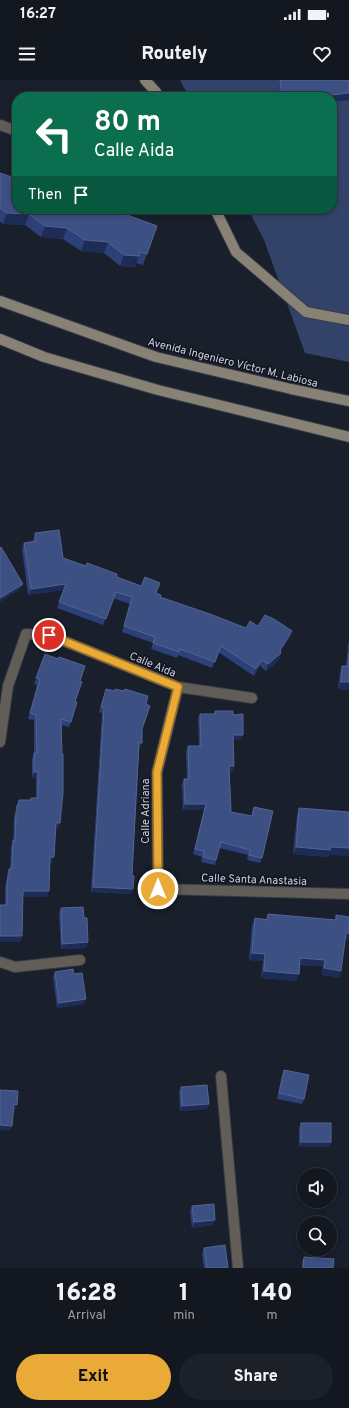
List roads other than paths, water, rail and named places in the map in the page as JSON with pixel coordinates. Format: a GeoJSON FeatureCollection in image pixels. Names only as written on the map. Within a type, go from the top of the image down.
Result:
{"type":"FeatureCollection","features":[{"type":"Feature","properties":{"kind":"main road"},"geometry":{"type":"LineString","coordinates":[[145,80],[156,92]]}},
{"type":"Feature","properties":{"kind":"main road"},"geometry":{"type":"LineString","coordinates":[[217,214],[236,252],[306,312],[349,320]]}},
{"type":"Feature","properties":{"kind":"main road","name":"Avenida Ingeniero Víctor M. Labiosa"},"geometry":{"type":"LineString","coordinates":[[0,301],[156,357],[349,401]]}},
{"type":"Feature","properties":{"kind":"main road"},"geometry":{"type":"LineString","coordinates":[[0,339],[44,357],[158,390],[349,437]]}},
{"type":"Feature","properties":{"kind":"street"},"geometry":{"type":"LineString","coordinates":[[0,125],[12,129]]}},
{"type":"Feature","properties":{"kind":"street","name":"Calle Aida"},"geometry":{"type":"LineString","coordinates":[[0,742],[8,686],[26,634],[49,635],[178,687],[252,698]]}},
{"type":"Feature","properties":{"kind":"street","name":"Calle Adriana"},"geometry":{"type":"LineString","coordinates":[[158,889],[157,772],[178,687]]}},
{"type":"Feature","properties":{"kind":"street","name":"Calle Santa Anastasia"},"geometry":{"type":"LineString","coordinates":[[158,889],[349,894]]}},
{"type":"Feature","properties":{"kind":"street"},"geometry":{"type":"LineString","coordinates":[[0,962],[15,967],[80,960]]}},
{"type":"Feature","properties":{"kind":"street"},"geometry":{"type":"LineString","coordinates":[[221,1076],[238,1268]]}}]}
